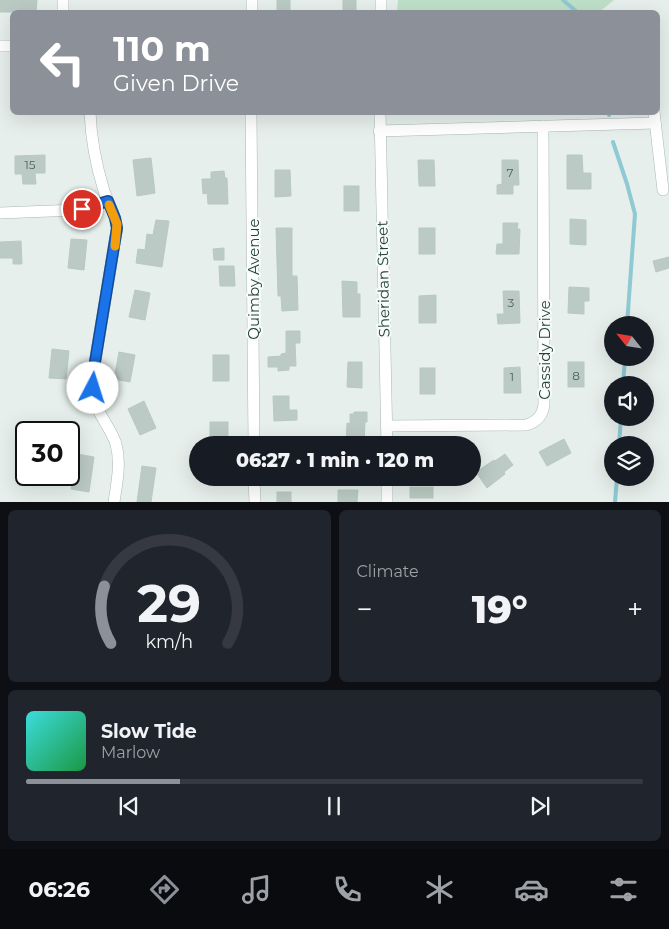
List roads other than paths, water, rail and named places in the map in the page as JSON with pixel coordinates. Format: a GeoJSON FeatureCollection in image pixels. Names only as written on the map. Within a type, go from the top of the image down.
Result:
{"type":"FeatureCollection","features":[{"type":"Feature","properties":{"kind":"street"},"geometry":{"type":"LineString","coordinates":[[90,115],[92,146],[115,218],[117,233],[94,368],[93,388],[95,404],[113,437],[117,452],[118,470],[114,502]]}},
{"type":"Feature","properties":{"kind":"street","name":"Quimby Avenue"},"geometry":{"type":"LineString","coordinates":[[251,115],[254,436]]}},
{"type":"Feature","properties":{"kind":"street","name":"Sheridan Street"},"geometry":{"type":"LineString","coordinates":[[380,115],[387,436]]}},
{"type":"Feature","properties":{"kind":"street"},"geometry":{"type":"LineString","coordinates":[[379,131],[544,126],[654,118],[663,190]]}},
{"type":"Feature","properties":{"kind":"street","name":"Cassidy Drive"},"geometry":{"type":"LineString","coordinates":[[386,426],[526,425],[536,421],[541,415],[544,404],[544,126]]}},
{"type":"Feature","properties":{"kind":"street"},"geometry":{"type":"LineString","coordinates":[[0,213],[76,210],[108,201]]}},
{"type":"Feature","properties":{"kind":"street"},"geometry":{"type":"LineString","coordinates":[[254,486],[255,502]]}},
{"type":"Feature","properties":{"kind":"street"},"geometry":{"type":"LineString","coordinates":[[387,486],[387,502]]}},
{"type":"Feature","properties":{"kind":"waterway"},"geometry":{"type":"LineString","coordinates":[[563,0],[575,10]]}},
{"type":"Feature","properties":{"kind":"waterway"},"geometry":{"type":"LineString","coordinates":[[613,142],[635,214],[628,316]]}},
{"type":"Feature","properties":{"kind":"waterway"},"geometry":{"type":"LineString","coordinates":[[624,366],[624,376]]}},
{"type":"Feature","properties":{"kind":"waterway"},"geometry":{"type":"LineString","coordinates":[[620,426],[620,436]]}},
{"type":"Feature","properties":{"kind":"waterway"},"geometry":{"type":"LineString","coordinates":[[615,502],[616,486]]}}]}
